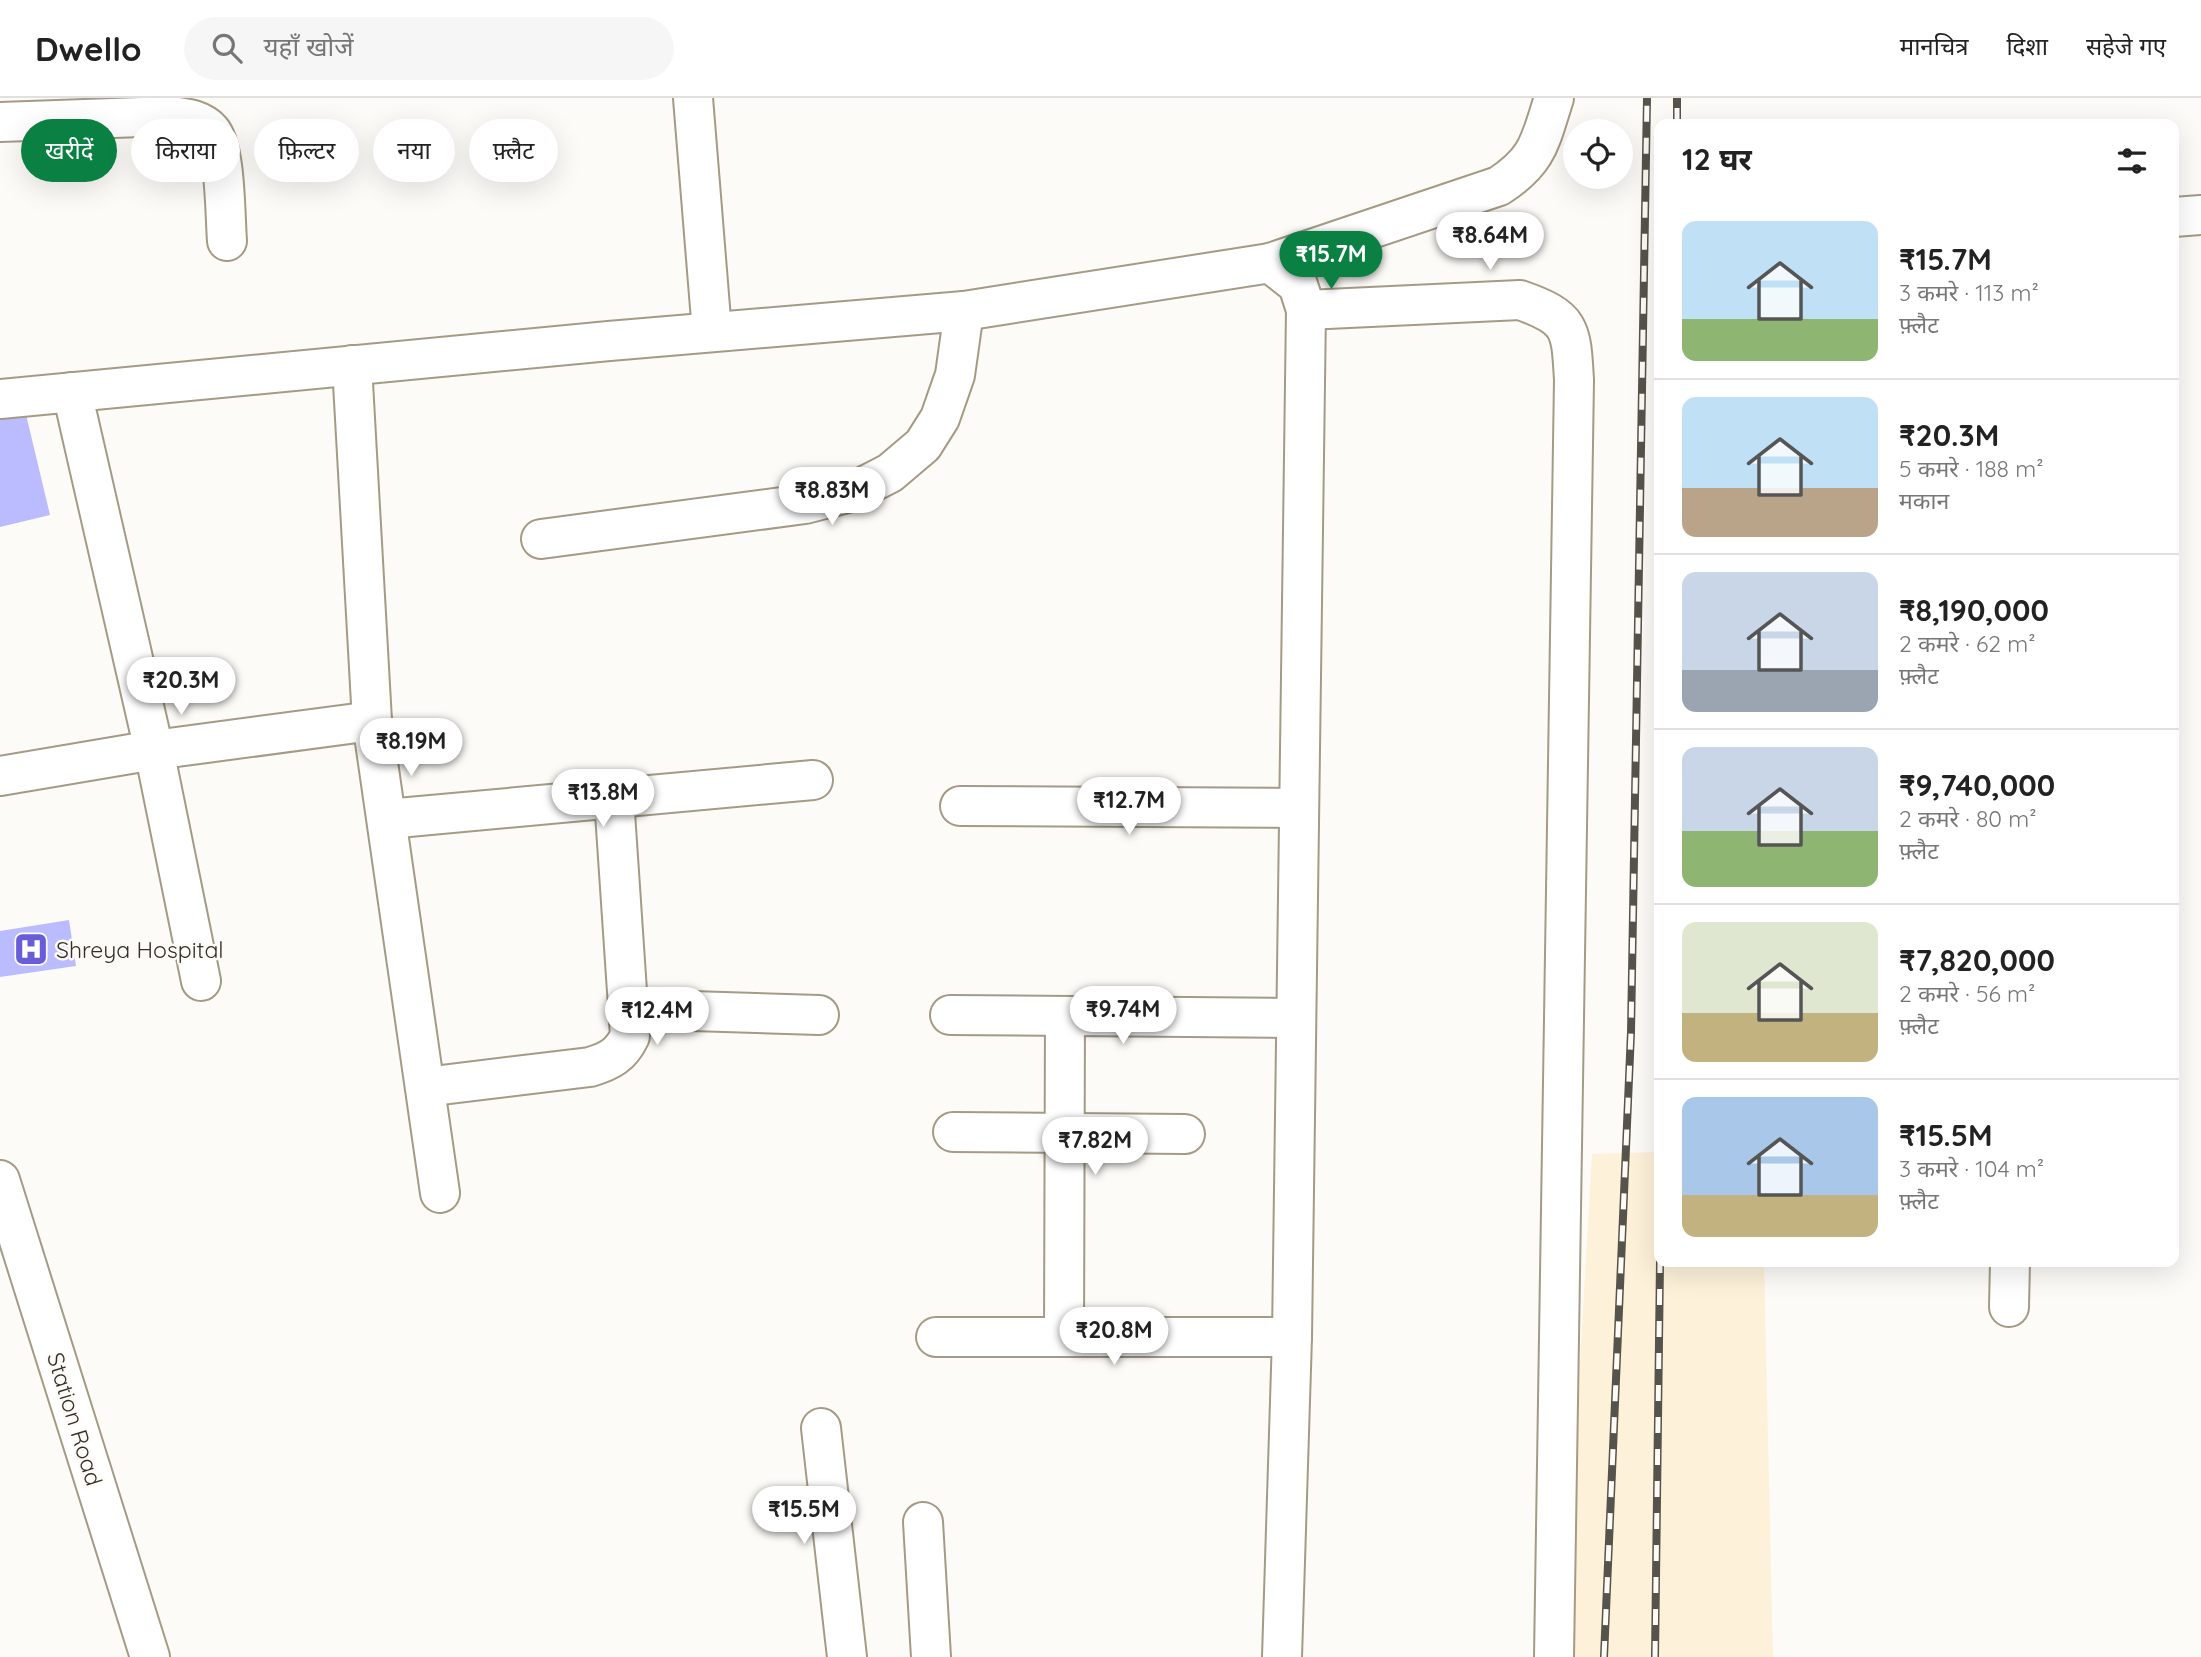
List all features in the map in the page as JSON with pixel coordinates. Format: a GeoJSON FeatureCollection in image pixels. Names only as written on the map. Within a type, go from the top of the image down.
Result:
{"type":"FeatureCollection","features":[{"type":"Feature","properties":{"kind":"street"},"geometry":{"type":"LineString","coordinates":[[693,98],[712,332]]}},
{"type":"Feature","properties":{"kind":"street"},"geometry":{"type":"LineString","coordinates":[[0,399],[964,311],[1270,263],[1499,187],[1523,171],[1533,158],[1554,98]]}},
{"type":"Feature","properties":{"kind":"street"},"geometry":{"type":"LineString","coordinates":[[0,122],[170,116],[196,120],[212,131],[219,148],[227,241]]}},
{"type":"Feature","properties":{"kind":"street"},"geometry":{"type":"LineString","coordinates":[[2179,217],[2201,215]]}},
{"type":"Feature","properties":{"kind":"street"},"geometry":{"type":"LineString","coordinates":[[1270,263],[1298,285],[1306,310],[1292,1338],[1282,1657]]}},
{"type":"Feature","properties":{"kind":"street"},"geometry":{"type":"LineString","coordinates":[[1306,310],[1520,300],[1552,311],[1572,335],[1574,394],[1555,1657]]}},
{"type":"Feature","properties":{"kind":"street"},"geometry":{"type":"LineString","coordinates":[[541,539],[805,504],[855,491],[890,473],[923,445],[940,418],[955,375],[964,311]]}},
{"type":"Feature","properties":{"kind":"street"},"geometry":{"type":"LineString","coordinates":[[352,365],[372,721],[440,1193]]}},
{"type":"Feature","properties":{"kind":"street"},"geometry":{"type":"LineString","coordinates":[[72,392],[154,750],[201,981]]}},
{"type":"Feature","properties":{"kind":"street"},"geometry":{"type":"LineString","coordinates":[[0,776],[154,750],[372,721]]}},
{"type":"Feature","properties":{"kind":"street"},"geometry":{"type":"LineString","coordinates":[[387,819],[813,780]]}},
{"type":"Feature","properties":{"kind":"street"},"geometry":{"type":"LineString","coordinates":[[425,1087],[590,1067],[609,1061],[623,1050],[630,1036],[614,799]]}},
{"type":"Feature","properties":{"kind":"street"},"geometry":{"type":"LineString","coordinates":[[960,806],[1300,808]]}},
{"type":"Feature","properties":{"kind":"street"},"geometry":{"type":"LineString","coordinates":[[628,1009],[819,1016]]}},
{"type":"Feature","properties":{"kind":"street"},"geometry":{"type":"LineString","coordinates":[[950,1015],[1297,1018]]}},
{"type":"Feature","properties":{"kind":"street"},"geometry":{"type":"LineString","coordinates":[[1064,1337],[1065,1016]]}},
{"type":"Feature","properties":{"kind":"street"},"geometry":{"type":"LineString","coordinates":[[953,1132],[1185,1134]]}},
{"type":"Feature","properties":{"kind":"street","name":"Station Road"},"geometry":{"type":"LineString","coordinates":[[0,1180],[150,1657]]}},
{"type":"Feature","properties":{"kind":"street"},"geometry":{"type":"LineString","coordinates":[[2009,1307],[2010,1267]]}},
{"type":"Feature","properties":{"kind":"street"},"geometry":{"type":"LineString","coordinates":[[936,1337],[1292,1338]]}},
{"type":"Feature","properties":{"kind":"street"},"geometry":{"type":"LineString","coordinates":[[821,1428],[847,1657]]}},
{"type":"Feature","properties":{"kind":"street"},"geometry":{"type":"LineString","coordinates":[[923,1522],[931,1657]]}},
{"type":"Feature","properties":{"kind":"shaded area"},"geometry":{"type":"Polygon","coordinates":[[[1654,1152],[1654,1267],[1764,1267],[1773,1657],[1563,1657],[1592,1154],[1654,1152]]]}},
{"type":"Feature","properties":{"kind":"building"},"geometry":{"type":"Polygon","coordinates":[[[24,406],[50,515],[0,527],[0,411],[24,406]]]}},
{"type":"Feature","properties":{"kind":"building"},"geometry":{"type":"Polygon","coordinates":[[[69,920],[76,966],[0,977],[0,931],[69,920]]]}},
{"type":"Feature","properties":{"kind":"railway"},"geometry":{"type":"LineString","coordinates":[[1604,1657],[1631,1032],[1647,98]]}},
{"type":"Feature","properties":{"kind":"railway"},"geometry":{"type":"LineString","coordinates":[[1677,98],[1677,119]]}},
{"type":"Feature","properties":{"kind":"railway"},"geometry":{"type":"LineString","coordinates":[[1655,1657],[1660,1267]]}},
{"type":"Feature","properties":{"kind":"place","name":"Shreya Hospital"},"geometry":{"type":"Point","coordinates":[31,949]}}]}
